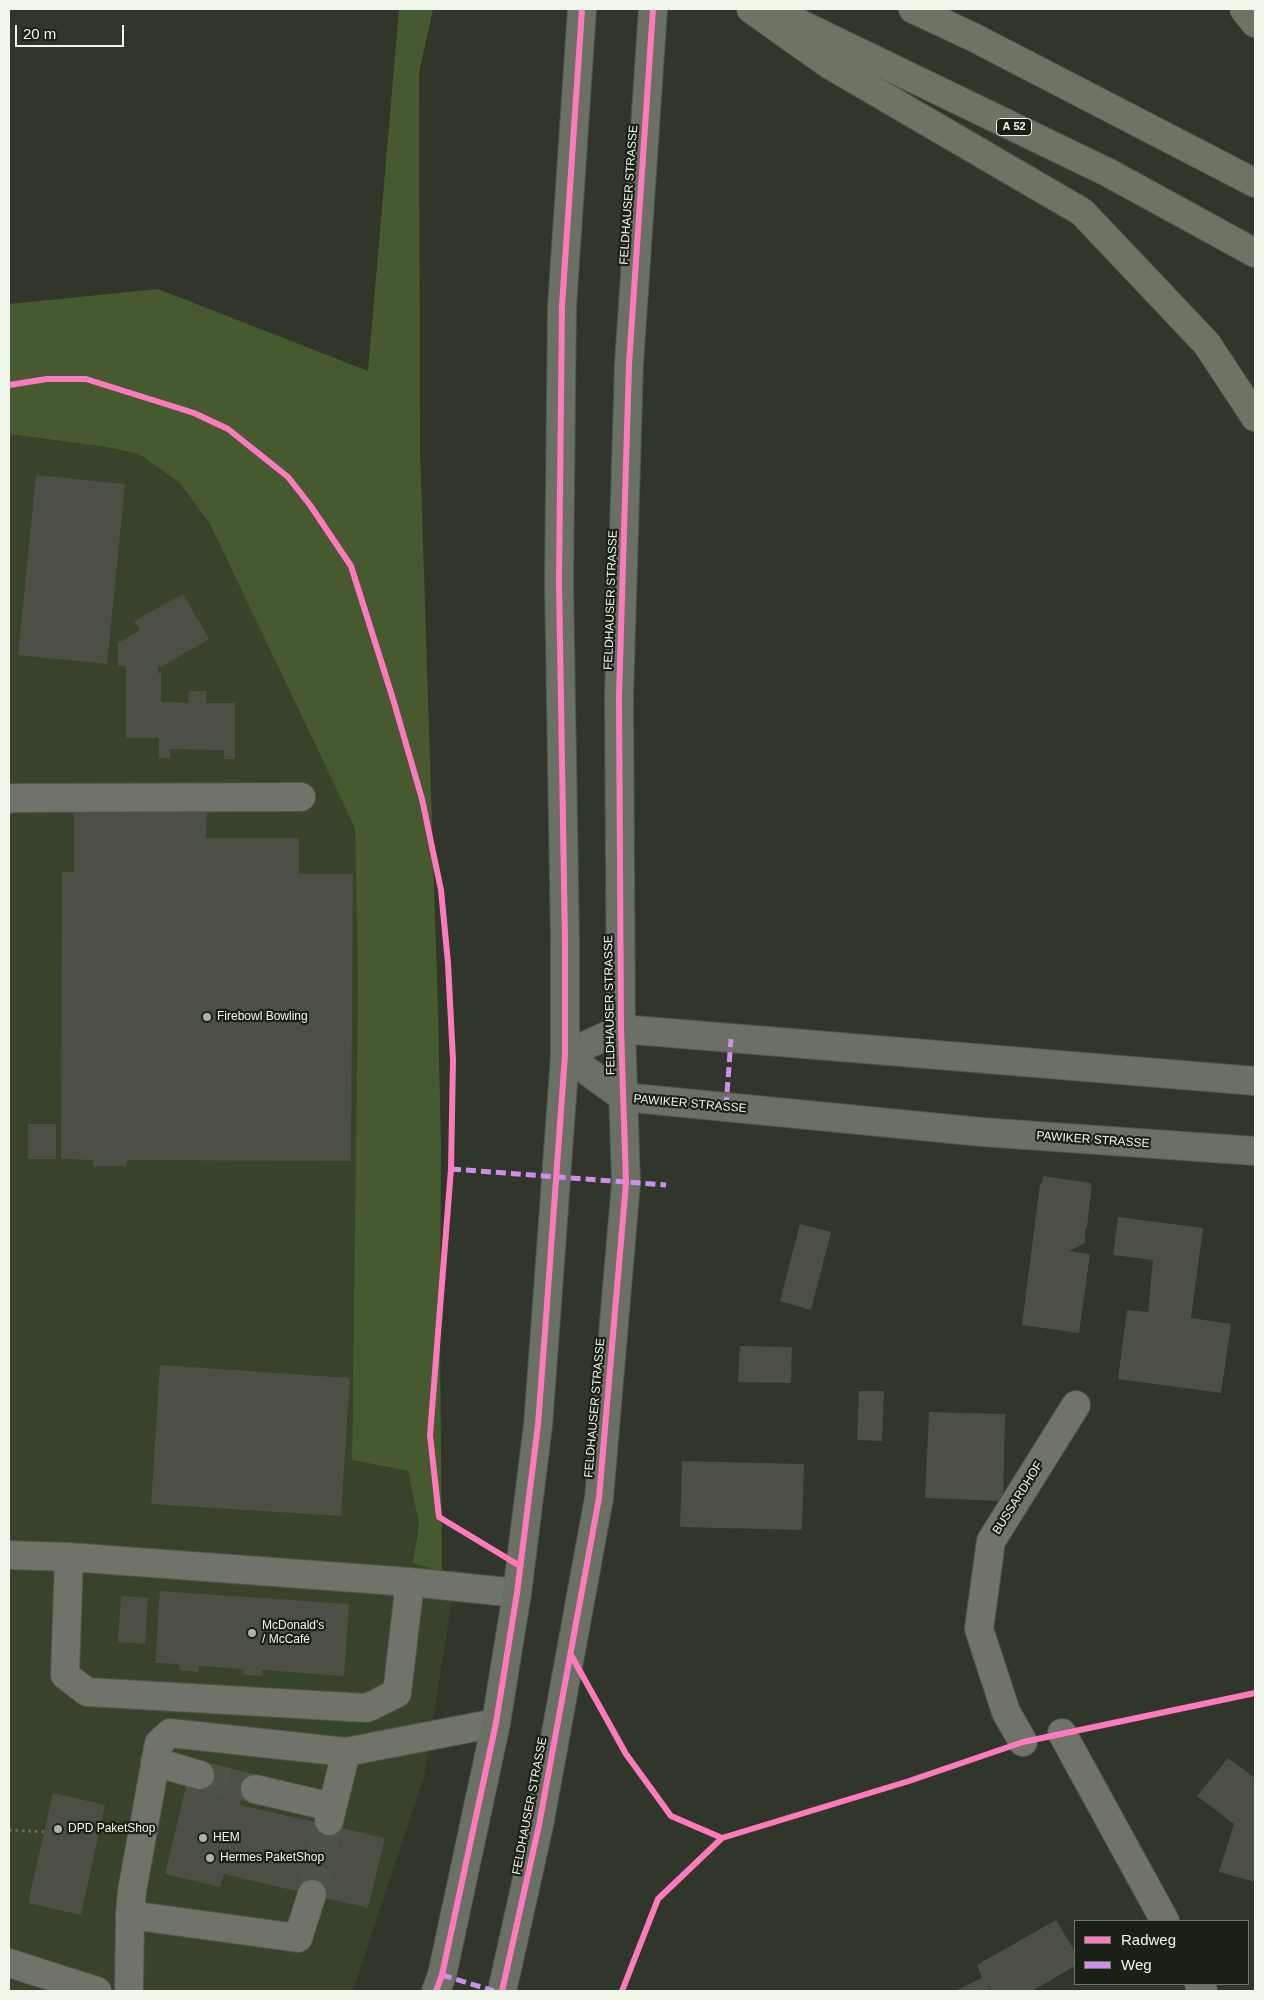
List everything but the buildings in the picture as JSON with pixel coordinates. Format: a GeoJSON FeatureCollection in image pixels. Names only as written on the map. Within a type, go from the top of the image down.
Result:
{"type":"FeatureCollection","features":[{"type":"Feature","properties":{"kind":"highway"},"geometry":{"type":"LineString","coordinates":[[752,9],[830,65],[1082,212],[1207,344],[1255,417]]}},
{"type":"Feature","properties":{"kind":"highway","name":"A 52"},"geometry":{"type":"LineString","coordinates":[[769,9],[1109,173],[1255,254]]}},
{"type":"Feature","properties":{"kind":"highway"},"geometry":{"type":"LineString","coordinates":[[913,9],[973,37],[1255,183]]}},
{"type":"Feature","properties":{"kind":"highway"},"geometry":{"type":"LineString","coordinates":[[1244,9],[1255,23]]}},
{"type":"Feature","properties":{"kind":"main road"},"geometry":{"type":"LineString","coordinates":[[436,1991],[442,1975],[496,1723],[518,1593],[538,1425],[565,1054],[559,581],[562,306],[582,9]]}},
{"type":"Feature","properties":{"kind":"main road","name":"FELDHAUSER STRASSE"},"geometry":{"type":"LineString","coordinates":[[502,1991],[539,1825],[599,1498],[626,1183],[621,1029],[619,696],[629,364],[652,17]]}},
{"type":"Feature","properties":{"kind":"main road"},"geometry":{"type":"LineString","coordinates":[[565,1054],[621,1029],[1255,1081]]}},
{"type":"Feature","properties":{"kind":"main road","name":"PAWIKER STRASSE"},"geometry":{"type":"LineString","coordinates":[[565,1054],[623,1097],[982,1132],[1255,1151]]}},
{"type":"Feature","properties":{"kind":"street"},"geometry":{"type":"LineString","coordinates":[[9,799],[301,797]]}},
{"type":"Feature","properties":{"kind":"street","name":"BUSSARDHOF"},"geometry":{"type":"LineString","coordinates":[[1023,1742],[1006,1712],[979,1629],[991,1541],[1076,1405]]}},
{"type":"Feature","properties":{"kind":"street"},"geometry":{"type":"LineString","coordinates":[[9,1555],[69,1557],[410,1582],[518,1593]]}},
{"type":"Feature","properties":{"kind":"street"},"geometry":{"type":"LineString","coordinates":[[69,1557],[65,1676],[87,1692],[367,1708],[397,1693],[410,1582]]}},
{"type":"Feature","properties":{"kind":"street"},"geometry":{"type":"LineString","coordinates":[[129,1991],[132,1891],[159,1743],[170,1733],[346,1752],[496,1723]]}},
{"type":"Feature","properties":{"kind":"street"},"geometry":{"type":"LineString","coordinates":[[1062,1733],[1164,1920]]}},
{"type":"Feature","properties":{"kind":"street"},"geometry":{"type":"LineString","coordinates":[[255,1789],[330,1814],[346,1752]]}},
{"type":"Feature","properties":{"kind":"street"},"geometry":{"type":"LineString","coordinates":[[155,1762],[200,1775]]}},
{"type":"Feature","properties":{"kind":"street"},"geometry":{"type":"LineString","coordinates":[[130,1915],[298,1938],[312,1894]]}},
{"type":"Feature","properties":{"kind":"street"},"geometry":{"type":"LineString","coordinates":[[9,1963],[97,1991]]}},
{"type":"Feature","properties":{"kind":"path"},"geometry":{"type":"LineString","coordinates":[[9,1830],[44,1832]]}},
{"type":"Feature","properties":{"kind":"shaded area"},"geometry":{"type":"Polygon","coordinates":[[[399,9],[433,9],[419,73],[420,449],[441,1148],[442,1572],[413,1563],[419,1524],[408,1471],[352,1460],[358,981],[355,828],[210,524],[179,482],[139,454],[106,447],[9,434],[9,304],[158,289],[368,371],[399,9]]]}},
{"type":"Feature","properties":{"kind":"shaded area"},"geometry":{"type":"Polygon","coordinates":[[[9,434],[106,447],[139,454],[179,482],[210,524],[355,828],[358,981],[352,1460],[408,1471],[419,1524],[416,1539],[442,1572],[457,1569],[424,1777],[353,1991],[9,1991],[9,434]]]}},
{"type":"Feature","properties":{"kind":"tunnel"},"geometry":{"type":"LineString","coordinates":[[200,1775],[255,1789]]}},
{"type":"Feature","properties":{"kind":"tunnel"},"geometry":{"type":"LineString","coordinates":[[312,1894],[329,1821]]}},
{"type":"Feature","properties":{"kind":"marked path"},"geometry":{"type":"LineString","coordinates":[[726,1107],[731,1039]]}},
{"type":"Feature","properties":{"kind":"marked path"},"geometry":{"type":"LineString","coordinates":[[451,1169],[666,1185]]}},
{"type":"Feature","properties":{"kind":"marked path"},"geometry":{"type":"LineString","coordinates":[[442,1975],[494,1991]]}},
{"type":"Feature","properties":{"kind":"cycle path"},"geometry":{"type":"LineString","coordinates":[[436,1991],[442,1975],[496,1723],[517,1593],[538,1425],[546,1318],[565,1055],[559,581],[562,306],[582,9]]}},
{"type":"Feature","properties":{"kind":"cycle path"},"geometry":{"type":"LineString","coordinates":[[502,1991],[539,1825],[599,1498],[626,1183],[621,1029],[619,696],[629,364],[653,9]]}},
{"type":"Feature","properties":{"kind":"cycle path"},"geometry":{"type":"LineString","coordinates":[[9,385],[47,379],[86,379],[194,413],[228,429],[288,477],[310,505],[351,566],[422,799],[441,890],[448,963],[453,1060],[451,1169],[430,1435],[439,1517],[520,1566]]}},
{"type":"Feature","properties":{"kind":"cycle path"},"geometry":{"type":"LineString","coordinates":[[571,1655],[626,1754],[671,1816],[722,1838]]}},
{"type":"Feature","properties":{"kind":"cycle path"},"geometry":{"type":"LineString","coordinates":[[622,1991],[658,1899],[722,1838],[909,1781],[1023,1742],[1255,1693]]}},
{"type":"Feature","properties":{"kind":"place","name":"Firebowl Bowling"},"geometry":{"type":"Point","coordinates":[207,1017]}},
{"type":"Feature","properties":{"kind":"place","name":"McDonald's / McCafé"},"geometry":{"type":"Point","coordinates":[252,1633]}},
{"type":"Feature","properties":{"kind":"place","name":"DPD PaketShop"},"geometry":{"type":"Point","coordinates":[58,1829]}},
{"type":"Feature","properties":{"kind":"place","name":"HEM"},"geometry":{"type":"Point","coordinates":[203,1838]}},
{"type":"Feature","properties":{"kind":"place","name":"Hermes PaketShop"},"geometry":{"type":"Point","coordinates":[210,1858]}}]}
